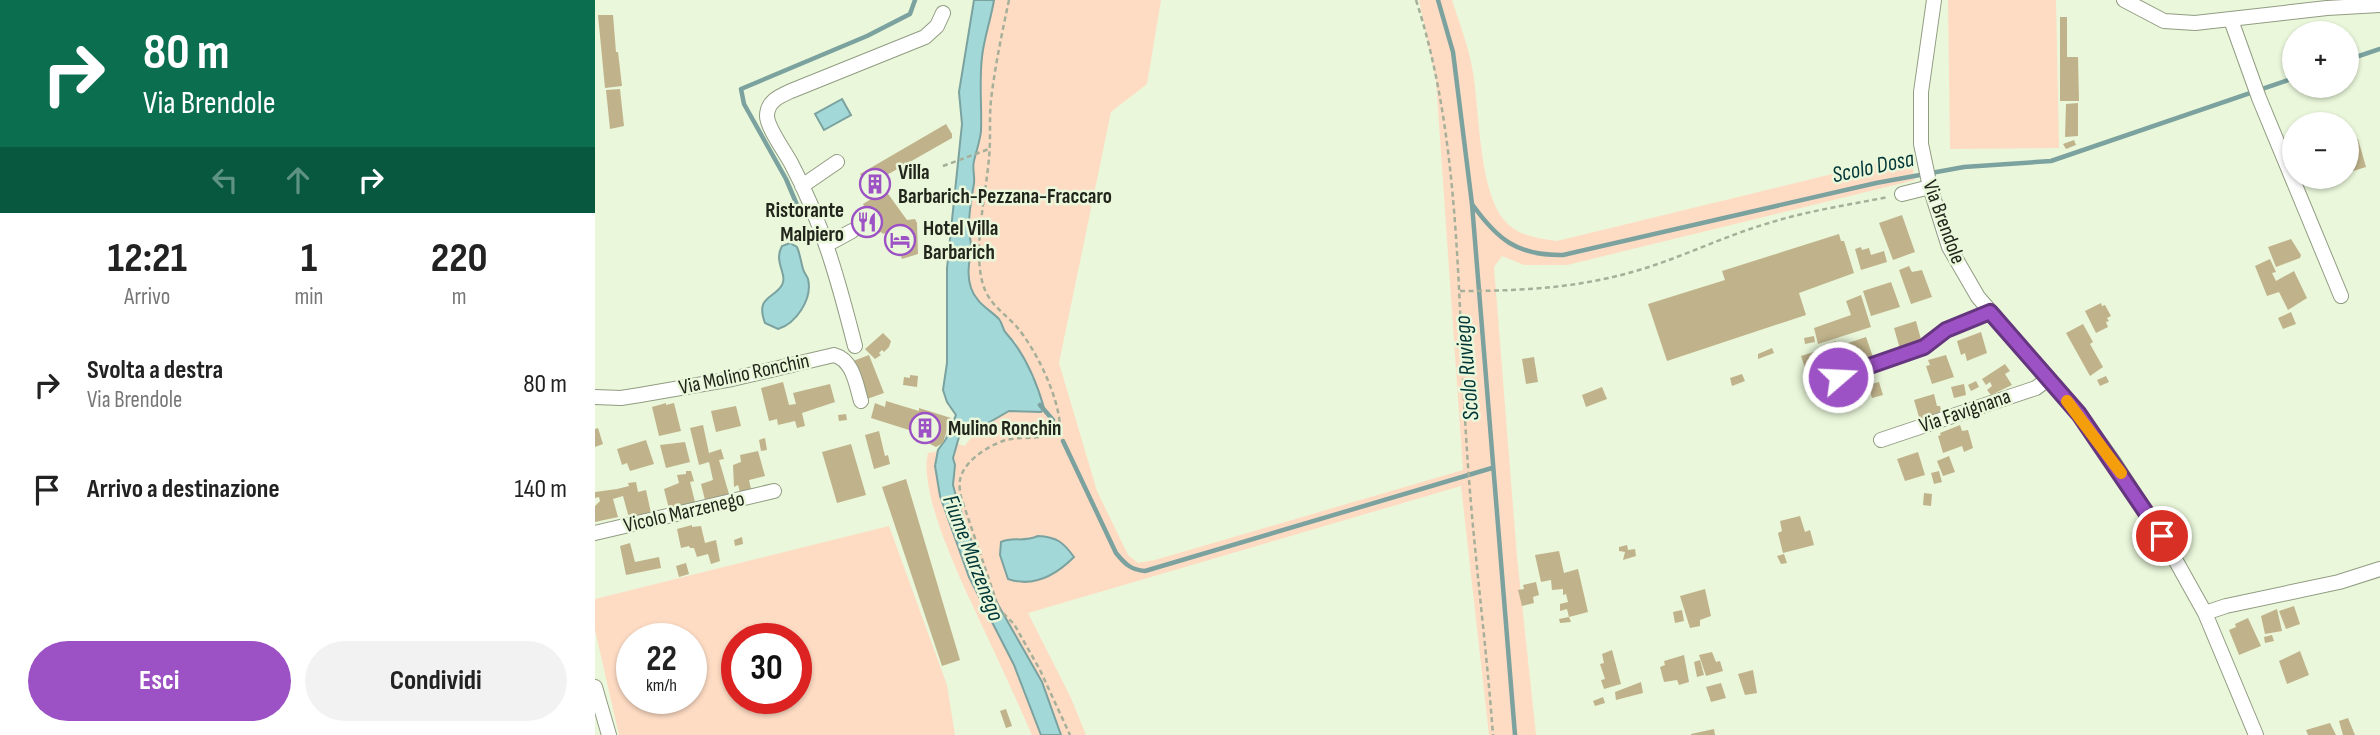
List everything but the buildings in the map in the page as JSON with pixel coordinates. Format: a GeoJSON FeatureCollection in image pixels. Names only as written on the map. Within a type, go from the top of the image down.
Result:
{"type":"FeatureCollection","features":[{"type":"Feature","properties":{"kind":"street","name":"Via Brendole"},"geometry":{"type":"LineString","coordinates":[[1934,0],[1921,92],[1921,131],[1928,176],[1949,247],[1990,312],[2079,414],[2162,536],[2205,613],[2256,735]]}},
{"type":"Feature","properties":{"kind":"street"},"geometry":{"type":"LineString","coordinates":[[2124,0],[2164,21],[2195,23],[2326,8],[2380,5]]}},
{"type":"Feature","properties":{"kind":"street"},"geometry":{"type":"LineString","coordinates":[[855,346],[828,244],[802,186],[766,119],[768,107],[775,99],[791,91],[925,37],[937,26],[943,13]]}},
{"type":"Feature","properties":{"kind":"street"},"geometry":{"type":"LineString","coordinates":[[2231,20],[2257,92],[2341,296]]}},
{"type":"Feature","properties":{"kind":"street"},"geometry":{"type":"LineString","coordinates":[[802,186],[837,162]]}},
{"type":"Feature","properties":{"kind":"street"},"geometry":{"type":"LineString","coordinates":[[1902,194],[1928,176]]}},
{"type":"Feature","properties":{"kind":"street"},"geometry":{"type":"LineString","coordinates":[[828,244],[852,231]]}},
{"type":"Feature","properties":{"kind":"street"},"geometry":{"type":"LineString","coordinates":[[1838,377],[1924,347],[1946,330],[1990,312]]}},
{"type":"Feature","properties":{"kind":"street","name":"Via Molino Ronchin"},"geometry":{"type":"LineString","coordinates":[[596,396],[621,398],[653,393],[732,379],[834,355],[849,366],[861,401]]}},
{"type":"Feature","properties":{"kind":"street","name":"Via Favignana"},"geometry":{"type":"LineString","coordinates":[[1881,440],[2036,388],[2048,379]]}},
{"type":"Feature","properties":{"kind":"street","name":"Vicolo Marzenego"},"geometry":{"type":"LineString","coordinates":[[595,533],[774,491]]}},
{"type":"Feature","properties":{"kind":"street"},"geometry":{"type":"LineString","coordinates":[[2205,613],[2339,582],[2380,569]]}},
{"type":"Feature","properties":{"kind":"street"},"geometry":{"type":"LineString","coordinates":[[595,687],[609,735]]}},
{"type":"Feature","properties":{"kind":"path"},"geometry":{"type":"LineString","coordinates":[[1009,0],[991,101],[990,149],[979,254],[980,273],[985,291],[996,308],[1016,327],[1045,374],[1059,410],[1060,427],[1042,438],[1004,440],[984,451],[965,467],[960,481],[961,497],[999,609],[1014,624],[1040,670],[1070,735]]}},
{"type":"Feature","properties":{"kind":"path"},"geometry":{"type":"LineString","coordinates":[[1416,0],[1428,36],[1443,106],[1459,291],[1469,484],[1493,735]]}},
{"type":"Feature","properties":{"kind":"path"},"geometry":{"type":"LineString","coordinates":[[943,166],[990,149]]}},
{"type":"Feature","properties":{"kind":"path"},"geometry":{"type":"LineString","coordinates":[[1459,291],[1536,289],[1588,283],[1639,270],[1729,235],[1772,222],[1902,194]]}},
{"type":"Feature","properties":{"kind":"shaded area"},"geometry":{"type":"Polygon","coordinates":[[[994,0],[1161,0],[1147,84],[1111,112],[1059,363],[1097,491],[1128,555],[1138,563],[1463,470],[1436,81],[1419,0],[1452,0],[1472,67],[1481,147],[1489,188],[1495,206],[1504,220],[1515,230],[1528,235],[1557,241],[1910,155],[1915,180],[1567,265],[1524,265],[1502,256],[1494,267],[1517,557],[1536,735],[1489,735],[1461,486],[1028,613],[1071,698],[1086,735],[1032,735],[946,543],[930,494],[927,472],[928,453],[935,452],[949,441],[965,446],[980,429],[998,417],[1018,411],[1041,412],[1039,391],[1028,363],[999,320],[975,297],[968,265],[971,249],[971,194],[982,108],[981,61],[994,0]]]}},
{"type":"Feature","properties":{"kind":"shaded area"},"geometry":{"type":"Polygon","coordinates":[[[1948,0],[2056,0],[2059,148],[1950,149],[1948,0]]]}},
{"type":"Feature","properties":{"kind":"shaded area"},"geometry":{"type":"Polygon","coordinates":[[[889,526],[947,685],[955,735],[619,735],[595,630],[595,599],[889,526]]]}},
{"type":"Feature","properties":{"kind":"water","name":"Fiume Marzenego"},"geometry":{"type":"Polygon","coordinates":[[[974,0],[994,0],[981,66],[981,131],[973,164],[974,183],[969,219],[970,283],[976,298],[999,319],[1024,359],[1044,408],[1041,412],[1009,411],[976,430],[961,430],[953,458],[953,485],[988,587],[1042,682],[1061,735],[1041,735],[1014,665],[969,577],[940,496],[935,466],[938,450],[956,415],[943,390],[947,363],[947,268],[962,124],[959,92],[974,0]]]}},
{"type":"Feature","properties":{"kind":"water"},"geometry":{"type":"Polygon","coordinates":[[[842,99],[851,115],[824,130],[815,114],[842,99]]]}},
{"type":"Feature","properties":{"kind":"water"},"geometry":{"type":"Polygon","coordinates":[[[790,243],[797,247],[808,279],[808,295],[796,317],[778,329],[765,323],[762,308],[767,299],[782,285],[779,257],[782,246],[790,243]]]}},
{"type":"Feature","properties":{"kind":"water"},"geometry":{"type":"Polygon","coordinates":[[[1038,536],[1059,541],[1074,557],[1060,569],[1036,581],[1008,579],[1000,555],[1001,542],[1038,536]]]}},
{"type":"Feature","properties":{"kind":"waterway"},"geometry":{"type":"LineString","coordinates":[[800,212],[786,179],[744,104],[741,89],[867,36],[910,14],[915,0]]}},
{"type":"Feature","properties":{"kind":"waterway","name":"Scolo Ruviego"},"geometry":{"type":"LineString","coordinates":[[1438,0],[1453,52],[1472,204],[1515,735]]}},
{"type":"Feature","properties":{"kind":"waterway","name":"Scolo Dosa"},"geometry":{"type":"LineString","coordinates":[[2359,56],[2380,49]]}},
{"type":"Feature","properties":{"kind":"waterway","name":"Scolo Dosa"},"geometry":{"type":"LineString","coordinates":[[1472,204],[1490,227],[1510,243],[1533,252],[1563,255],[1876,183],[1964,167],[2051,161],[2282,82]]}},
{"type":"Feature","properties":{"kind":"waterway"},"geometry":{"type":"LineString","coordinates":[[1040,405],[1053,420]]}},
{"type":"Feature","properties":{"kind":"waterway"},"geometry":{"type":"LineString","coordinates":[[1063,441],[1116,553],[1129,566],[1145,571],[1492,468]]}},
{"type":"Feature","properties":{"kind":"slow traffic"},"geometry":{"type":"LineString","coordinates":[[2067,401],[2121,473]]}},
{"type":"Feature","properties":{"kind":"place","name":"Villa Barbarich-Pezzana-Fraccaro"},"geometry":{"type":"Point","coordinates":[875,184]}},
{"type":"Feature","properties":{"kind":"place","name":"Ristorante Malpiero"},"geometry":{"type":"Point","coordinates":[867,222]}},
{"type":"Feature","properties":{"kind":"place","name":"Hotel Villa Barbarich"},"geometry":{"type":"Point","coordinates":[900,240]}},
{"type":"Feature","properties":{"kind":"place","name":"Mulino Ronchin"},"geometry":{"type":"Point","coordinates":[925,428]}},
{"type":"Feature","properties":{"kind":"route"},"geometry":{"type":"LineString","coordinates":[[1838,377],[1924,347],[1946,330],[1990,312],[2079,414],[2162,536]]}}]}
